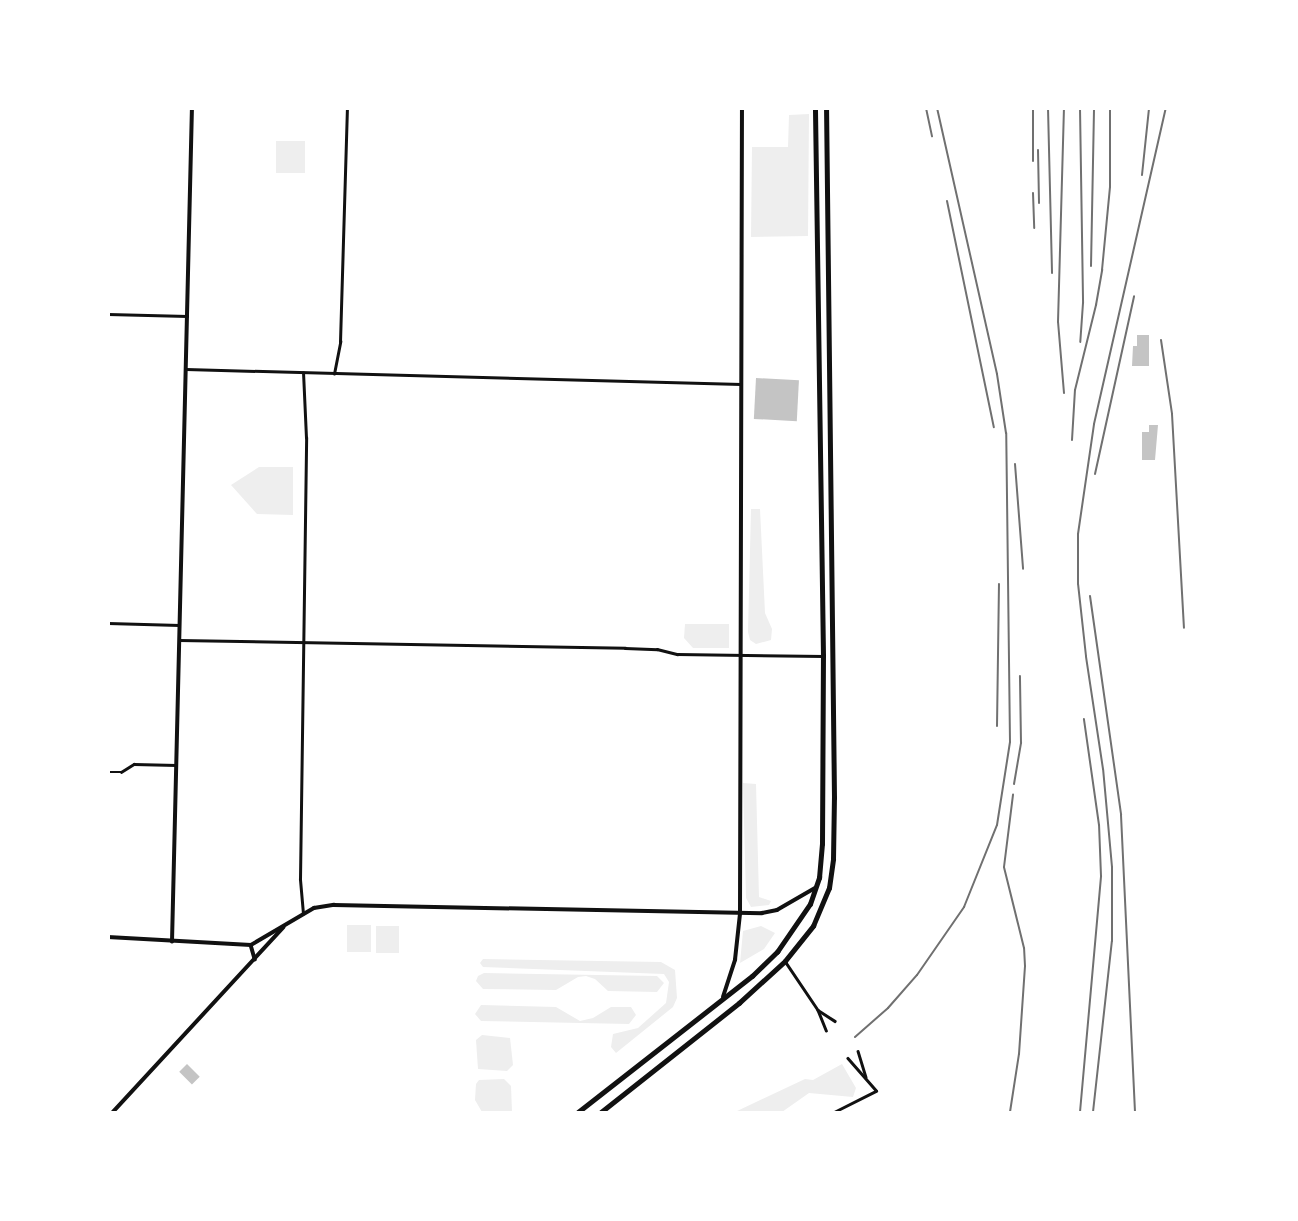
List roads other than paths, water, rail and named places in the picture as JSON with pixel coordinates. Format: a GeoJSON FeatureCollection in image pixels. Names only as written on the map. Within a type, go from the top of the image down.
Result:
{"type":"FeatureCollection","features":[{"type":"Feature","properties":{"kind":"main road"},"geometry":{"type":"LineString","coordinates":[[578,1112],[777,952],[796,928],[817,887],[822,844],[823,656],[815,108]]}},
{"type":"Feature","properties":{"kind":"main road"},"geometry":{"type":"LineString","coordinates":[[601,1112],[739,1003],[785,961],[813,926],[822,907],[833,859],[831,397],[826,108]]}},
{"type":"Feature","properties":{"kind":"street"},"geometry":{"type":"LineString","coordinates":[[172,942],[192,108]]}},
{"type":"Feature","properties":{"kind":"street"},"geometry":{"type":"LineString","coordinates":[[334,374],[340,342],[347,108]]}},
{"type":"Feature","properties":{"kind":"street"},"geometry":{"type":"LineString","coordinates":[[723,998],[736,960],[740,914],[742,108]]}},
{"type":"Feature","properties":{"kind":"street"},"geometry":{"type":"LineString","coordinates":[[108,314],[187,316]]}},
{"type":"Feature","properties":{"kind":"street"},"geometry":{"type":"LineString","coordinates":[[186,369],[741,384]]}},
{"type":"Feature","properties":{"kind":"street"},"geometry":{"type":"LineString","coordinates":[[303,373],[300,879],[303,914]]}},
{"type":"Feature","properties":{"kind":"street"},"geometry":{"type":"LineString","coordinates":[[108,623],[180,625]]}},
{"type":"Feature","properties":{"kind":"street"},"geometry":{"type":"LineString","coordinates":[[179,640],[657,649],[677,654],[823,656]]}},
{"type":"Feature","properties":{"kind":"street"},"geometry":{"type":"LineString","coordinates":[[108,772],[121,772],[134,764],[176,765]]}},
{"type":"Feature","properties":{"kind":"street"},"geometry":{"type":"LineString","coordinates":[[108,937],[152,937],[172,942],[251,945],[314,908],[334,905],[740,914],[777,910],[817,887]]}},
{"type":"Feature","properties":{"kind":"street"},"geometry":{"type":"LineString","coordinates":[[113,1112],[287,924]]}},
{"type":"Feature","properties":{"kind":"street"},"geometry":{"type":"LineString","coordinates":[[251,945],[255,961]]}},
{"type":"Feature","properties":{"kind":"street"},"geometry":{"type":"LineString","coordinates":[[785,961],[818,1010],[826,1030]]}},
{"type":"Feature","properties":{"kind":"street"},"geometry":{"type":"LineString","coordinates":[[818,1010],[835,1021]]}},
{"type":"Feature","properties":{"kind":"street"},"geometry":{"type":"LineString","coordinates":[[858,1051],[867,1080]]}},
{"type":"Feature","properties":{"kind":"street"},"geometry":{"type":"LineString","coordinates":[[834,1112],[876,1091],[848,1059]]}},
{"type":"Feature","properties":{"kind":"railway"},"geometry":{"type":"LineString","coordinates":[[926,108],[932,136]]}},
{"type":"Feature","properties":{"kind":"railway"},"geometry":{"type":"LineString","coordinates":[[855,1037],[888,1008],[917,975],[964,907],[997,825],[1010,742],[1006,433],[997,374],[937,108]]}},
{"type":"Feature","properties":{"kind":"railway"},"geometry":{"type":"LineString","coordinates":[[1033,108],[1033,161]]}},
{"type":"Feature","properties":{"kind":"railway"},"geometry":{"type":"LineString","coordinates":[[1048,108],[1052,273]]}},
{"type":"Feature","properties":{"kind":"railway"},"geometry":{"type":"LineString","coordinates":[[1064,108],[1058,322],[1064,393]]}},
{"type":"Feature","properties":{"kind":"railway"},"geometry":{"type":"LineString","coordinates":[[1080,108],[1083,303],[1080,342]]}},
{"type":"Feature","properties":{"kind":"railway"},"geometry":{"type":"LineString","coordinates":[[1091,266],[1094,108]]}},
{"type":"Feature","properties":{"kind":"railway"},"geometry":{"type":"LineString","coordinates":[[1072,440],[1075,390],[1102,270],[1110,187],[1110,108]]}},
{"type":"Feature","properties":{"kind":"railway"},"geometry":{"type":"LineString","coordinates":[[1142,175],[1149,108]]}},
{"type":"Feature","properties":{"kind":"railway"},"geometry":{"type":"LineString","coordinates":[[1093,1112],[1112,941],[1112,867],[1103,769],[1078,584],[1078,534],[1094,424],[1166,108]]}},
{"type":"Feature","properties":{"kind":"railway"},"geometry":{"type":"LineString","coordinates":[[1038,150],[1039,203]]}},
{"type":"Feature","properties":{"kind":"railway"},"geometry":{"type":"LineString","coordinates":[[1033,193],[1034,228]]}},
{"type":"Feature","properties":{"kind":"railway"},"geometry":{"type":"LineString","coordinates":[[947,201],[994,427]]}},
{"type":"Feature","properties":{"kind":"railway"},"geometry":{"type":"LineString","coordinates":[[1095,474],[1134,296]]}},
{"type":"Feature","properties":{"kind":"railway"},"geometry":{"type":"LineString","coordinates":[[1161,340],[1172,414],[1184,628]]}},
{"type":"Feature","properties":{"kind":"railway"},"geometry":{"type":"LineString","coordinates":[[1015,464],[1023,569]]}},
{"type":"Feature","properties":{"kind":"railway"},"geometry":{"type":"LineString","coordinates":[[997,726],[999,584]]}},
{"type":"Feature","properties":{"kind":"railway"},"geometry":{"type":"LineString","coordinates":[[1090,596],[1121,815],[1135,1112]]}},
{"type":"Feature","properties":{"kind":"railway"},"geometry":{"type":"LineString","coordinates":[[1014,784],[1021,743],[1020,676]]}},
{"type":"Feature","properties":{"kind":"railway"},"geometry":{"type":"LineString","coordinates":[[1080,1112],[1101,876],[1099,825],[1084,719]]}},
{"type":"Feature","properties":{"kind":"railway"},"geometry":{"type":"LineString","coordinates":[[1010,1112],[1019,1054],[1025,966],[1024,948],[1004,867],[1013,795]]}}]}
